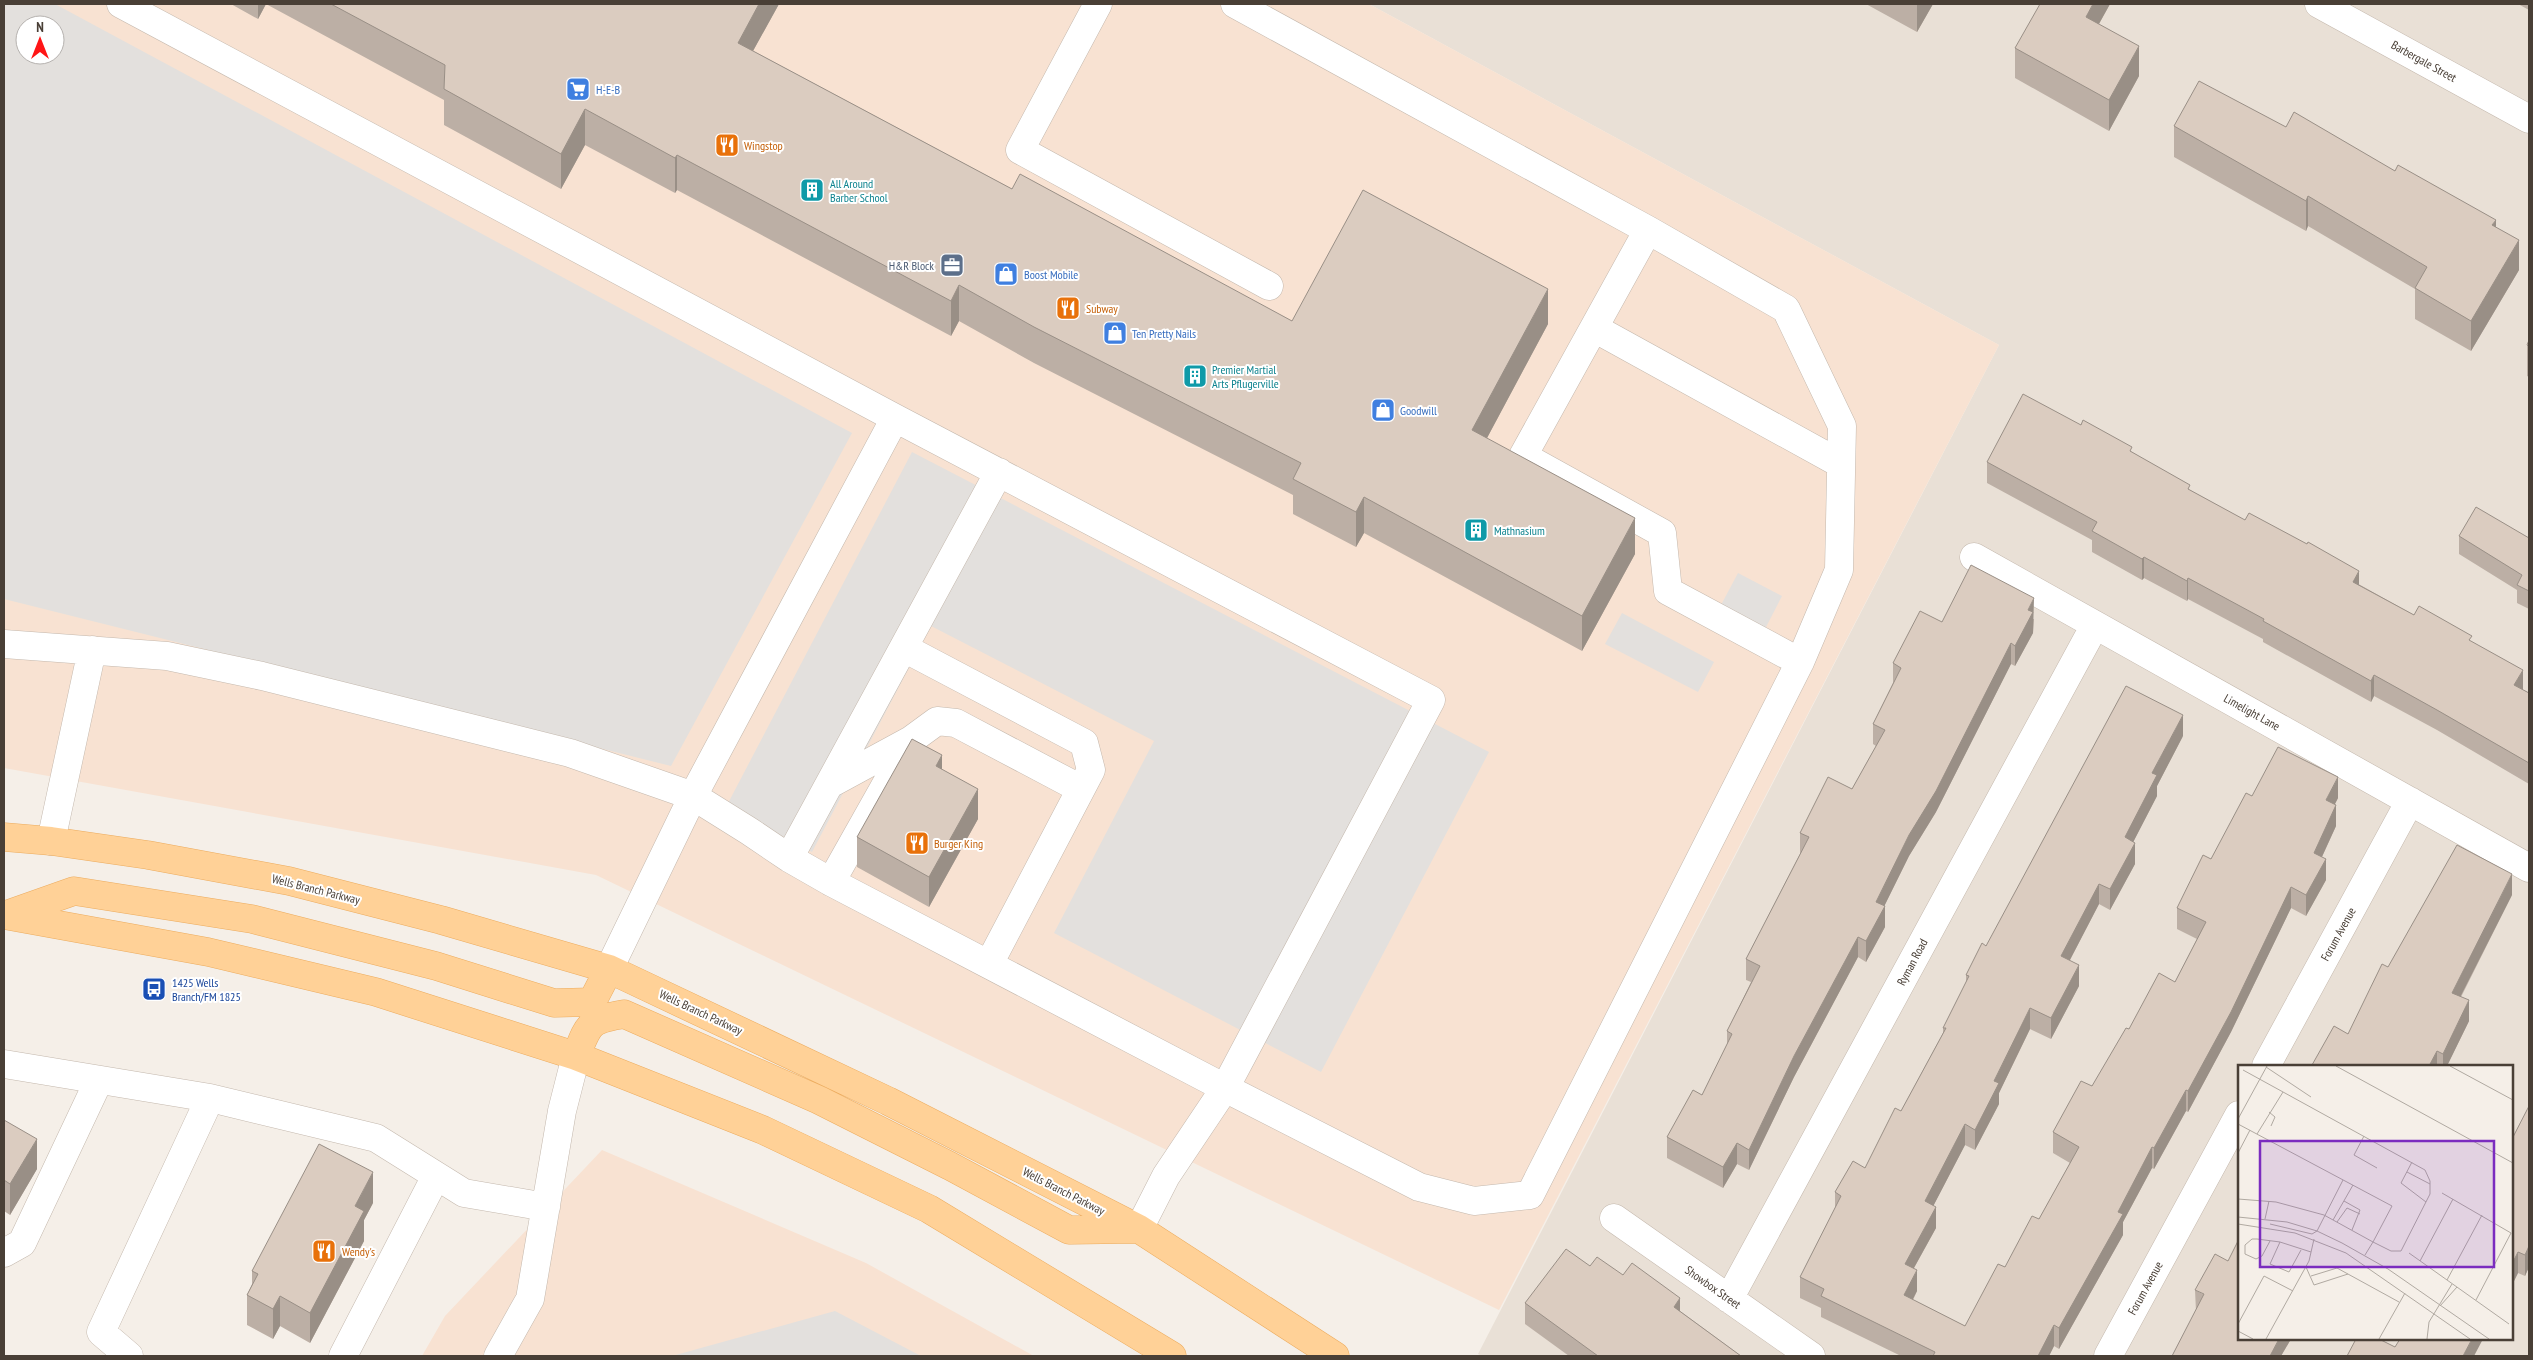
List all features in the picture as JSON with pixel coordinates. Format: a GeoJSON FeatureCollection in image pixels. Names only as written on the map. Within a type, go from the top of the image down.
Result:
{"type":"FeatureCollection","features":[{"type":"Feature","properties":{"kind":"main road","name":"Wells Branch Parkway"},"geometry":{"type":"LineString","coordinates":[[4,837],[51,841],[148,855],[289,881],[441,920],[609,969],[888,1101],[1139,1229],[1335,1356]]}},
{"type":"Feature","properties":{"kind":"main road"},"geometry":{"type":"LineString","coordinates":[[4,915],[74,891],[252,919],[436,966],[554,1003],[592,1002],[609,969]]}},
{"type":"Feature","properties":{"kind":"main road"},"geometry":{"type":"LineString","coordinates":[[4,915],[208,952],[376,992],[576,1056],[762,1130],[929,1209],[1146,1338],[1172,1356]]}},
{"type":"Feature","properties":{"kind":"main road"},"geometry":{"type":"LineString","coordinates":[[576,1056],[586,1032],[598,1019],[624,1014],[819,1100],[950,1166],[1070,1230],[1139,1229]]}},
{"type":"Feature","properties":{"kind":"street"},"geometry":{"type":"LineString","coordinates":[[121,4],[895,418],[1432,700],[1225,1088],[1166,1176],[1139,1229]]}},
{"type":"Feature","properties":{"kind":"street"},"geometry":{"type":"LineString","coordinates":[[1098,4],[1020,150],[1268,286]]}},
{"type":"Feature","properties":{"kind":"street"},"geometry":{"type":"LineString","coordinates":[[4,644],[167,656],[262,676],[570,753],[692,796],[749,830],[789,858],[831,882],[1419,1188],[1474,1201],[1530,1195],[1800,662],[1839,570],[1842,426],[1786,310],[1648,230],[1235,4]]}},
{"type":"Feature","properties":{"kind":"street","name":"Barbergale Street"},"geometry":{"type":"LineString","coordinates":[[2319,4],[2529,119]]}},
{"type":"Feature","properties":{"kind":"street"},"geometry":{"type":"LineString","coordinates":[[1648,230],[1523,456],[1662,533],[1668,591],[1800,662]]}},
{"type":"Feature","properties":{"kind":"street"},"geometry":{"type":"LineString","coordinates":[[1594,328],[1841,464]]}},
{"type":"Feature","properties":{"kind":"street"},"geometry":{"type":"LineString","coordinates":[[609,969],[692,796],[895,418]]}},
{"type":"Feature","properties":{"kind":"street"},"geometry":{"type":"LineString","coordinates":[[789,858],[1000,472]]}},
{"type":"Feature","properties":{"kind":"street","name":"Limelight Lane"},"geometry":{"type":"LineString","coordinates":[[1974,557],[2529,868]]}},
{"type":"Feature","properties":{"kind":"street","name":"Ryman Road"},"geometry":{"type":"LineString","coordinates":[[1729,1299],[2095,625]]}},
{"type":"Feature","properties":{"kind":"street"},"geometry":{"type":"LineString","coordinates":[[904,648],[1084,742],[1091,770],[989,964]]}},
{"type":"Feature","properties":{"kind":"street"},"geometry":{"type":"LineString","coordinates":[[51,841],[92,650]]}},
{"type":"Feature","properties":{"kind":"street"},"geometry":{"type":"LineString","coordinates":[[830,784],[911,740],[937,721],[956,723],[1082,789]]}},
{"type":"Feature","properties":{"kind":"street"},"geometry":{"type":"LineString","coordinates":[[831,882],[911,740]]}},
{"type":"Feature","properties":{"kind":"street","name":"Forum Avenue"},"geometry":{"type":"LineString","coordinates":[[2267,1065],[2410,801]]}},
{"type":"Feature","properties":{"kind":"street"},"geometry":{"type":"LineString","coordinates":[[498,1356],[530,1299],[562,1111],[576,1056]]}},
{"type":"Feature","properties":{"kind":"street"},"geometry":{"type":"LineString","coordinates":[[4,1064],[210,1098],[376,1138],[464,1193],[546,1207]]}},
{"type":"Feature","properties":{"kind":"street"},"geometry":{"type":"LineString","coordinates":[[4,1253],[22,1243],[99,1080]]}},
{"type":"Feature","properties":{"kind":"street"},"geometry":{"type":"LineString","coordinates":[[129,1356],[101,1332],[210,1098]]}},
{"type":"Feature","properties":{"kind":"street","name":"Forum Avenue"},"geometry":{"type":"LineString","coordinates":[[2108,1356],[2238,1117]]}},
{"type":"Feature","properties":{"kind":"street"},"geometry":{"type":"LineString","coordinates":[[343,1356],[436,1176]]}},
{"type":"Feature","properties":{"kind":"street","name":"Showbox Street"},"geometry":{"type":"LineString","coordinates":[[1614,1218],[1811,1356]]}},
{"type":"Feature","properties":{"kind":"shaded area"},"geometry":{"type":"Polygon","coordinates":[[[4,4],[1369,4],[1999,345],[1499,1310],[596,875],[4,768],[4,4]]]}},
{"type":"Feature","properties":{"kind":"shaded area"},"geometry":{"type":"Polygon","coordinates":[[[4,4],[55,4],[852,433],[671,766],[4,599],[4,4]]]}},
{"type":"Feature","properties":{"kind":"shaded area"},"geometry":{"type":"Polygon","coordinates":[[[1369,4],[2529,4],[2529,1356],[1482,1356],[1478,1354],[1999,345],[1369,4]]]}},
{"type":"Feature","properties":{"kind":"shaded area"},"geometry":{"type":"Polygon","coordinates":[[[912,452],[1489,752],[1321,1072],[1054,933],[1154,741],[931,626],[812,852],[726,807],[912,452]]]}},
{"type":"Feature","properties":{"kind":"shaded area"},"geometry":{"type":"Polygon","coordinates":[[[1738,573],[1782,596],[1765,629],[1721,605],[1738,573]]]}},
{"type":"Feature","properties":{"kind":"shaded area"},"geometry":{"type":"Polygon","coordinates":[[[1622,613],[1714,662],[1698,692],[1605,644],[1622,613]]]}},
{"type":"Feature","properties":{"kind":"shaded area"},"geometry":{"type":"Polygon","coordinates":[[[602,1150],[866,1263],[1034,1356],[422,1356],[445,1316],[602,1150]]]}},
{"type":"Feature","properties":{"kind":"shaded area"},"geometry":{"type":"Polygon","coordinates":[[[835,1311],[921,1356],[672,1356],[835,1311]]]}},
{"type":"Feature","properties":{"kind":"building"},"geometry":{"type":"Polygon","coordinates":[[[331,4],[759,4],[738,43],[1012,189],[1020,174],[1292,321],[1363,190],[1548,289],[1472,430],[1635,518],[1582,616],[1364,497],[1356,512],[1293,479],[1301,463],[1034,327],[959,285],[951,301],[677,155],[675,158],[585,109],[561,154],[444,89],[445,65],[331,4]]]}},
{"type":"Feature","properties":{"kind":"building"},"geometry":{"type":"Polygon","coordinates":[[[2040,4],[2093,4],[2086,17],[2139,46],[2109,100],[2015,48],[2040,4]]]}},
{"type":"Feature","properties":{"kind":"building"},"geometry":{"type":"Polygon","coordinates":[[[2199,81],[2286,127],[2294,112],[2395,171],[2398,165],[2496,220],[2492,225],[2519,240],[2471,321],[2415,288],[2427,267],[2308,196],[2306,201],[2174,126],[2199,81]]]}},
{"type":"Feature","properties":{"kind":"building"},"geometry":{"type":"Polygon","coordinates":[[[2023,394],[2081,425],[2083,420],[2132,447],[2130,451],[2190,485],[2188,489],[2245,520],[2249,513],[2307,544],[2308,542],[2359,571],[2353,582],[2414,615],[2419,606],[2472,636],[2469,640],[2523,670],[2514,685],[2529,693],[2529,763],[2374,675],[2371,681],[2263,621],[2264,619],[2188,578],[2187,581],[2144,557],[2142,559],[2092,531],[2097,522],[1987,462],[2023,394]]]}},
{"type":"Feature","properties":{"kind":"building"},"geometry":{"type":"Polygon","coordinates":[[[2476,507],[2529,538],[2529,591],[2517,585],[2522,575],[2459,536],[2476,507]]]}},
{"type":"Feature","properties":{"kind":"building"},"geometry":{"type":"Polygon","coordinates":[[[1971,565],[2034,598],[2028,610],[2033,612],[2015,646],[2011,643],[1936,791],[1909,835],[1876,902],[1885,906],[1866,941],[1858,937],[1794,1056],[1749,1150],[1737,1143],[1723,1167],[1667,1137],[1693,1090],[1702,1095],[1732,1034],[1727,1031],[1760,966],[1746,959],[1809,837],[1800,833],[1828,777],[1852,789],[1885,730],[1873,724],[1901,668],[1893,663],[1920,611],[1942,622],[1971,565]]]}},
{"type":"Feature","properties":{"kind":"building"},"geometry":{"type":"Polygon","coordinates":[[[2126,686],[2183,715],[2152,773],[2157,775],[2125,837],[2135,843],[2110,889],[2099,884],[2061,956],[2079,965],[2051,1018],[2030,1008],[1994,1081],[1999,1083],[1975,1130],[1965,1124],[1925,1201],[1936,1207],[1905,1264],[1917,1270],[1904,1295],[1965,1326],[1998,1264],[2005,1267],[2032,1216],[2039,1219],[2079,1147],[2053,1132],[2081,1081],[2092,1086],[2126,1028],[2129,1029],[2159,973],[2175,982],[2206,922],[2177,908],[2203,855],[2211,859],[2246,793],[2252,796],[2278,747],[2338,777],[2326,800],[2336,805],[2314,853],[2326,859],[2306,895],[2291,887],[2231,1012],[2188,1091],[2186,1090],[2154,1148],[2152,1147],[2118,1212],[2123,1214],[2059,1328],[2054,1325],[2038,1356],[1933,1356],[1935,1352],[1821,1296],[1824,1289],[1800,1277],[1841,1196],[1835,1192],[1853,1161],[1865,1168],[1895,1108],[1901,1111],[1946,1028],[1943,1028],[1969,976],[1966,975],[1982,943],[1986,946],[2126,686]]]}},
{"type":"Feature","properties":{"kind":"building","name":"Burger King"},"geometry":{"type":"Polygon","coordinates":[[[912,739],[942,755],[936,766],[978,789],[929,877],[857,837],[912,739]]]}},
{"type":"Feature","properties":{"kind":"building"},"geometry":{"type":"Polygon","coordinates":[[[2457,845],[2512,874],[2452,993],[2469,1000],[2443,1054],[2437,1051],[2430,1065],[2312,1065],[2334,1026],[2348,1034],[2382,964],[2388,967],[2457,845]]]}},
{"type":"Feature","properties":{"kind":"building"},"geometry":{"type":"Polygon","coordinates":[[[2529,1106],[2529,1246],[2525,1255],[2518,1252],[2513,1262],[2513,1137],[2529,1106]]]}},
{"type":"Feature","properties":{"kind":"building"},"geometry":{"type":"Polygon","coordinates":[[[4,1120],[37,1139],[10,1184],[4,1180],[4,1120]]]}},
{"type":"Feature","properties":{"kind":"building","name":"Wendy's"},"geometry":{"type":"Polygon","coordinates":[[[319,1144],[373,1172],[355,1206],[364,1211],[310,1313],[280,1296],[273,1309],[247,1295],[258,1274],[252,1271],[319,1144]]]}},
{"type":"Feature","properties":{"kind":"building"},"geometry":{"type":"Polygon","coordinates":[[[2238,1241],[2238,1340],[2278,1340],[2270,1356],[2172,1356],[2204,1294],[2195,1290],[2215,1254],[2228,1261],[2238,1241]]]}},
{"type":"Feature","properties":{"kind":"building"},"geometry":{"type":"Polygon","coordinates":[[[1566,1249],[1590,1266],[1597,1257],[1623,1275],[1632,1263],[1680,1298],[1674,1307],[1741,1356],[1598,1356],[1525,1303],[1566,1249]]]}},
{"type":"Feature","properties":{"kind":"building"},"geometry":{"type":"Polygon","coordinates":[[[2355,1340],[2381,1340],[2395,1347],[2399,1340],[2471,1340],[2463,1356],[2347,1356],[2355,1340]]]}},
{"type":"Feature","properties":{"kind":"place","name":"H-E-B"},"geometry":{"type":"Point","coordinates":[578,89]}},
{"type":"Feature","properties":{"kind":"place","name":"Wingstop"},"geometry":{"type":"Point","coordinates":[727,145]}},
{"type":"Feature","properties":{"kind":"place","name":"All Around Barber School"},"geometry":{"type":"Point","coordinates":[812,190]}},
{"type":"Feature","properties":{"kind":"place","name":"H&R Block"},"geometry":{"type":"Point","coordinates":[952,265]}},
{"type":"Feature","properties":{"kind":"place","name":"Boost Mobile"},"geometry":{"type":"Point","coordinates":[1006,274]}},
{"type":"Feature","properties":{"kind":"place","name":"Subway"},"geometry":{"type":"Point","coordinates":[1068,308]}},
{"type":"Feature","properties":{"kind":"place","name":"Ten Pretty Nails"},"geometry":{"type":"Point","coordinates":[1115,333]}},
{"type":"Feature","properties":{"kind":"place","name":"Premier Martial Arts Pflugerville"},"geometry":{"type":"Point","coordinates":[1195,376]}},
{"type":"Feature","properties":{"kind":"place","name":"Goodwill"},"geometry":{"type":"Point","coordinates":[1383,410]}},
{"type":"Feature","properties":{"kind":"place","name":"Mathnasium"},"geometry":{"type":"Point","coordinates":[1476,530]}},
{"type":"Feature","properties":{"kind":"place","name":"Burger King"},"geometry":{"type":"Point","coordinates":[917,843]}},
{"type":"Feature","properties":{"kind":"place","name":"1425 Wells Branch/FM 1825"},"geometry":{"type":"Point","coordinates":[154,989]}},
{"type":"Feature","properties":{"kind":"place","name":"Wendy's"},"geometry":{"type":"Point","coordinates":[324,1251]}}]}
